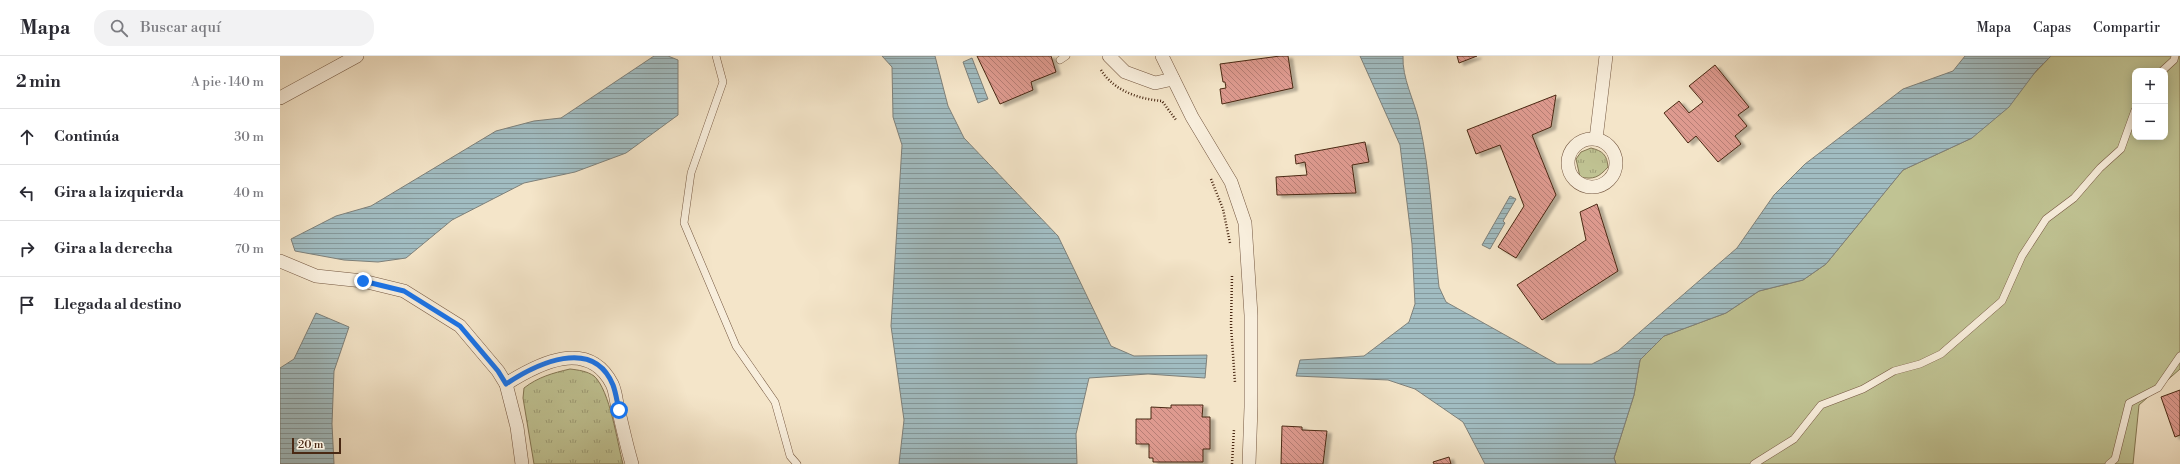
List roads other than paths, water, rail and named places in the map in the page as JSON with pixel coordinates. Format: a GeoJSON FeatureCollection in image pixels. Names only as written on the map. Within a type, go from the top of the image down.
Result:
{"type":"FeatureCollection","features":[{"type":"Feature","properties":{"kind":"street"},"geometry":{"type":"LineString","coordinates":[[280,98],[357,56]]}},
{"type":"Feature","properties":{"kind":"street"},"geometry":{"type":"LineString","coordinates":[[1109,56],[1125,72],[1155,83],[1173,79]]}},
{"type":"Feature","properties":{"kind":"street"},"geometry":{"type":"LineString","coordinates":[[1162,56],[1192,117],[1231,182],[1245,223],[1251,315],[1251,407],[1249,464]]}},
{"type":"Feature","properties":{"kind":"street"},"geometry":{"type":"LineString","coordinates":[[1596,139],[1606,56]]}},
{"type":"Feature","properties":{"kind":"street"},"geometry":{"type":"LineString","coordinates":[[280,261],[316,276],[363,281],[404,291],[460,326],[498,371],[506,384],[517,427],[522,464]]}},
{"type":"Feature","properties":{"kind":"street"},"geometry":{"type":"LineString","coordinates":[[506,384],[548,361],[569,357],[586,359],[603,370],[613,385],[632,464]]}},
{"type":"Feature","properties":{"kind":"lane"},"geometry":{"type":"LineString","coordinates":[[716,56],[723,82],[691,173],[684,223],[736,346],[775,402],[790,456],[797,464]]}},
{"type":"Feature","properties":{"kind":"lane"},"geometry":{"type":"LineString","coordinates":[[2165,68],[2174,60],[2174,56]]}},
{"type":"Feature","properties":{"kind":"lane"},"geometry":{"type":"LineString","coordinates":[[1754,464],[1794,439],[1821,405],[1863,389],[1894,371],[1920,364],[1940,354],[2002,301],[2022,256],[2046,218],[2074,198],[2100,168],[2121,149],[2132,118]]}},
{"type":"Feature","properties":{"kind":"lane"},"geometry":{"type":"LineString","coordinates":[[2109,464],[2115,460],[2129,403],[2158,388],[2180,356]]}},
{"type":"Feature","properties":{"kind":"water"},"geometry":{"type":"Polygon","coordinates":[[[654,56],[668,56],[678,60],[678,115],[626,153],[575,172],[524,183],[452,220],[406,258],[378,262],[344,260],[295,251],[291,239],[336,216],[371,206],[496,131],[534,121],[561,118],[654,56]]]}},
{"type":"Feature","properties":{"kind":"water"},"geometry":{"type":"Polygon","coordinates":[[[882,56],[935,56],[948,106],[964,138],[1058,236],[1111,346],[1134,356],[1207,355],[1205,378],[1148,374],[1089,378],[1076,434],[1077,464],[899,464],[904,420],[891,326],[902,145],[893,117],[892,67],[882,56]]]}},
{"type":"Feature","properties":{"kind":"water"},"geometry":{"type":"Polygon","coordinates":[[[1360,56],[1403,56],[1404,72],[1417,113],[1423,141],[1429,183],[1439,287],[1446,302],[1557,364],[1592,364],[1618,351],[1737,248],[1774,195],[1805,164],[1903,89],[1953,71],[1965,56],[2051,56],[2036,71],[2009,107],[1972,138],[1903,170],[1826,264],[1803,280],[1759,291],[1726,313],[1664,336],[1640,360],[1634,395],[1614,458],[1616,464],[1485,464],[1463,422],[1415,389],[1388,380],[1296,376],[1300,360],[1364,356],[1409,322],[1415,304],[1412,244],[1400,145],[1360,56]]]}},
{"type":"Feature","properties":{"kind":"water"},"geometry":{"type":"Polygon","coordinates":[[[972,58],[988,99],[978,103],[963,62],[972,58]]]}},
{"type":"Feature","properties":{"kind":"water"},"geometry":{"type":"Polygon","coordinates":[[[1510,196],[1516,199],[1503,221],[1505,223],[1490,249],[1482,245],[1510,196]]]}},
{"type":"Feature","properties":{"kind":"water"},"geometry":{"type":"Polygon","coordinates":[[[316,313],[349,327],[334,371],[332,424],[334,464],[280,464],[280,368],[294,359],[316,313]]]}}]}
